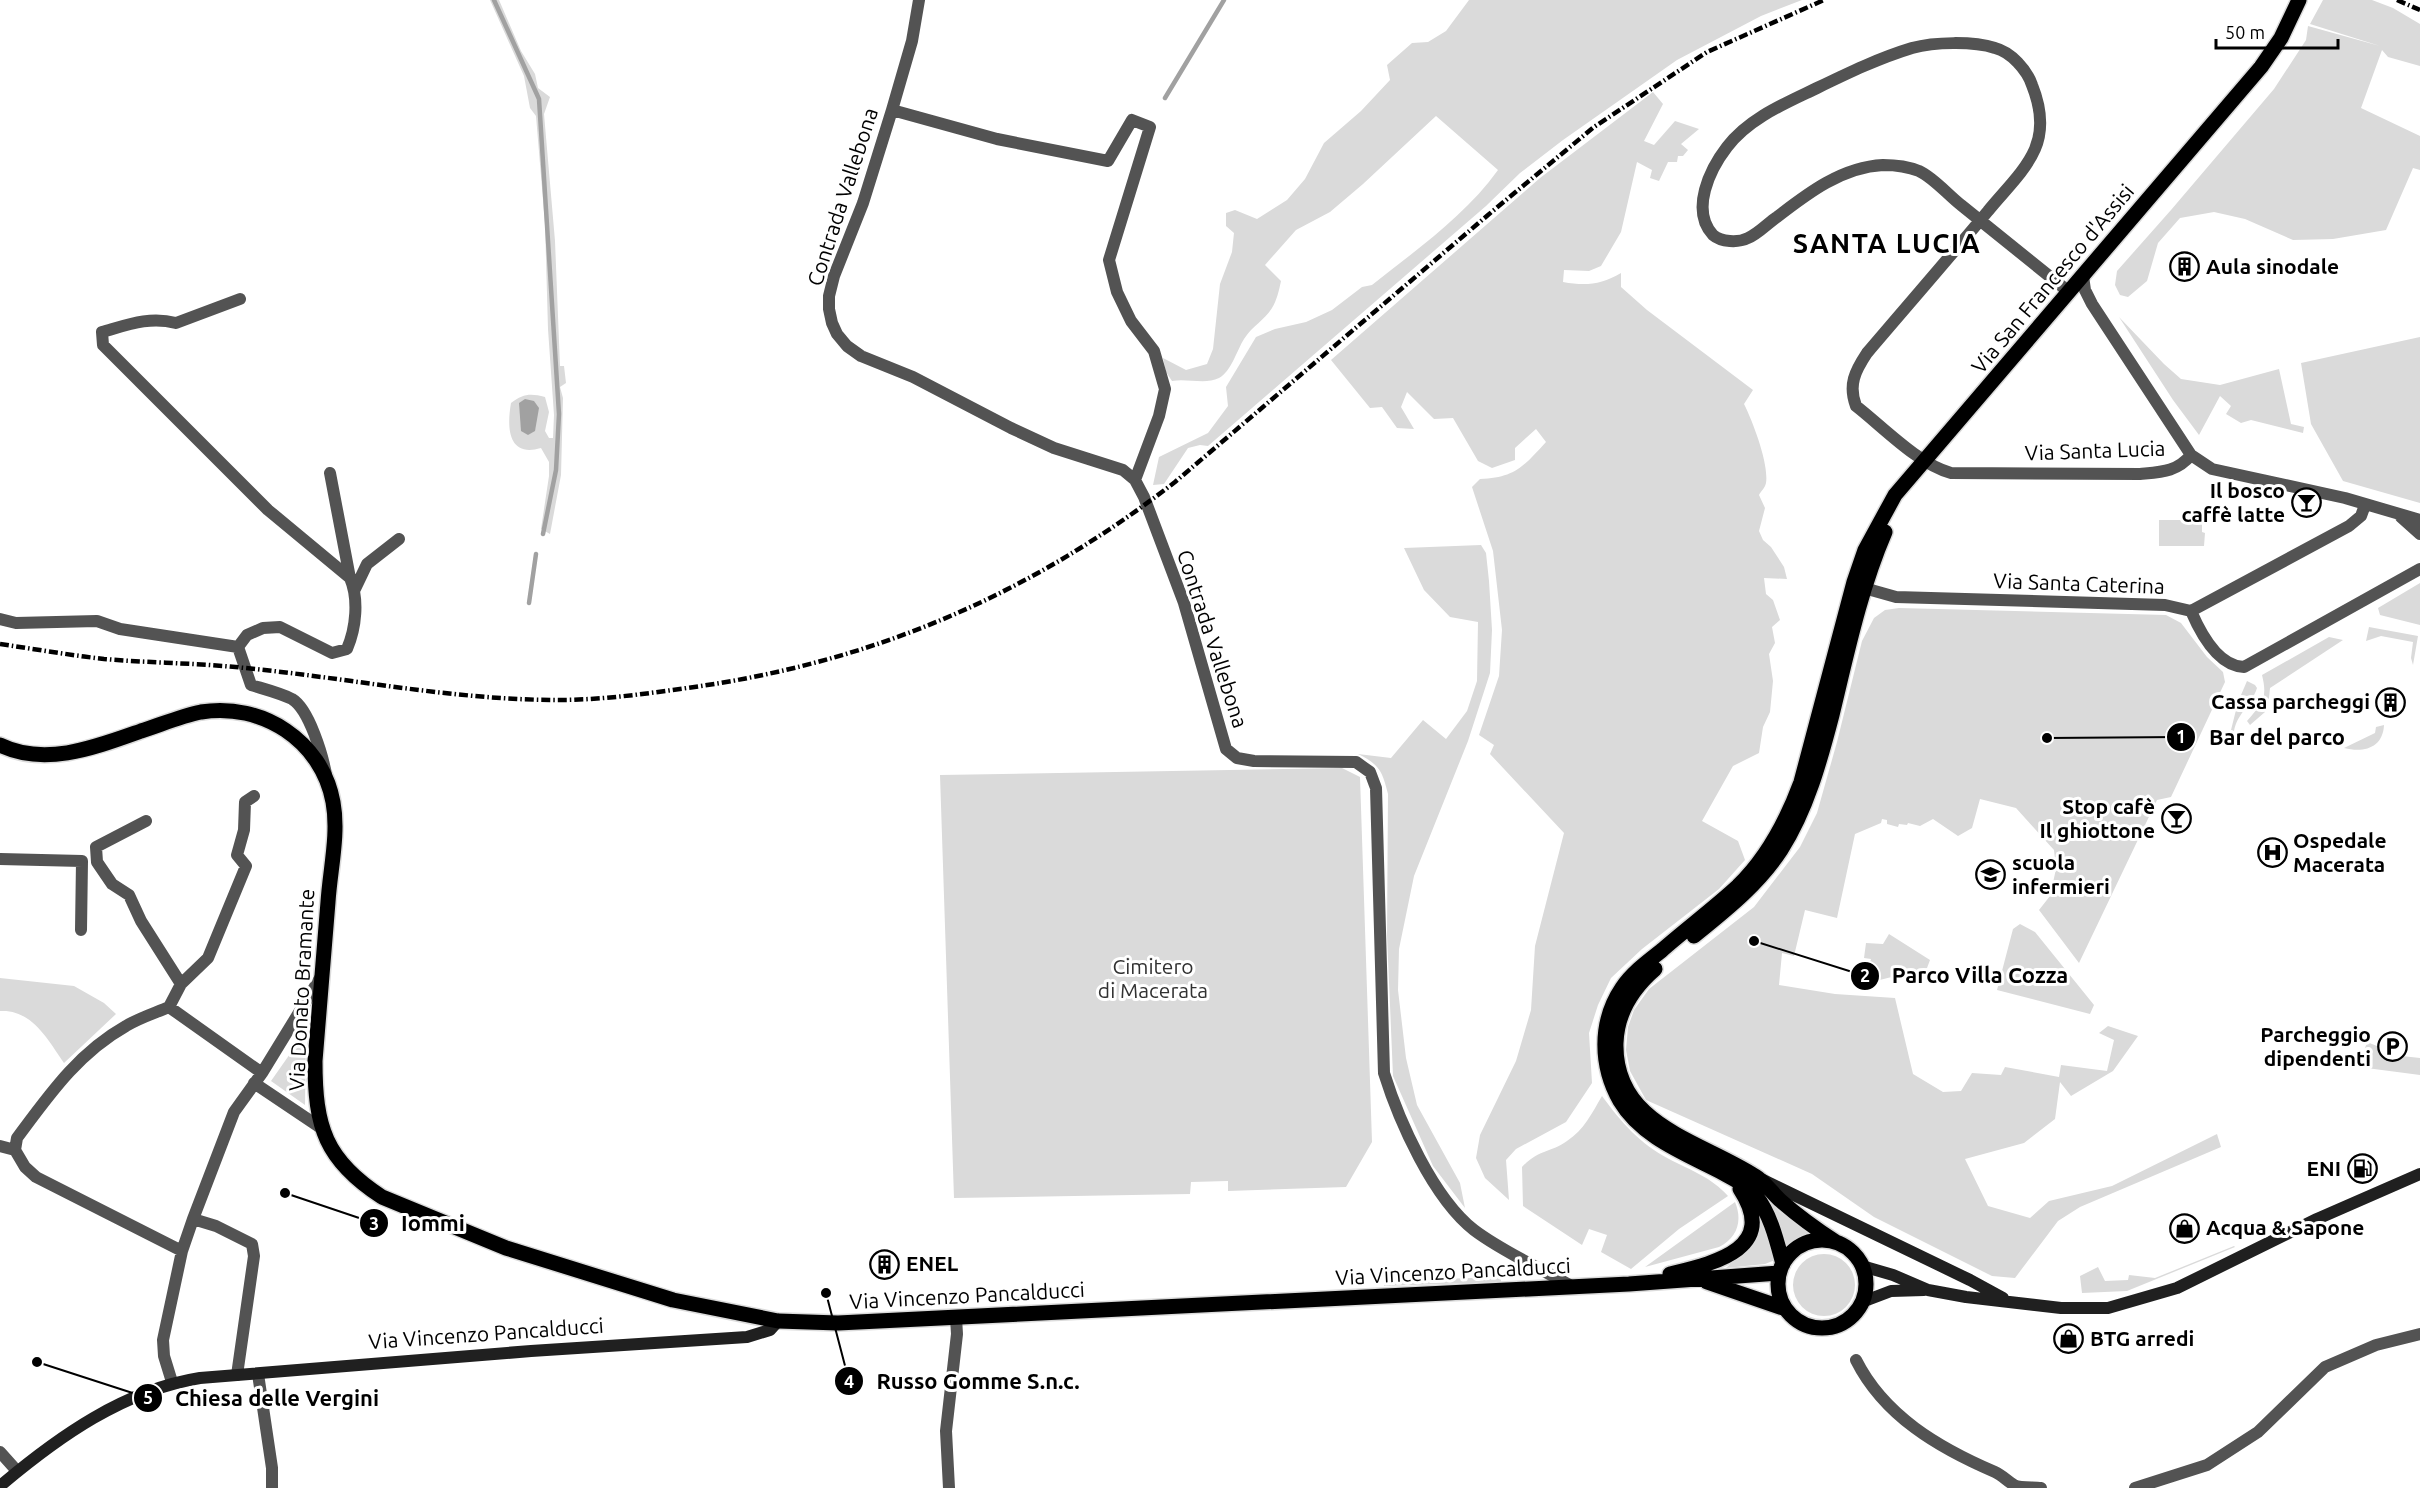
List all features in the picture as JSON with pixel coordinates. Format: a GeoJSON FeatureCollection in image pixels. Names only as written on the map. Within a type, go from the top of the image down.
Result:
{"type":"FeatureCollection","features":[{"type":"Feature","properties":{"kind":"main road","name":"Via San Francesco d'Assisi"},"geometry":{"type":"LineString","coordinates":[[1858,590],[1865,550],[1895,495],[2261,67],[2281,38],[2299,0]]}},
{"type":"Feature","properties":{"kind":"main road"},"geometry":{"type":"LineString","coordinates":[[1786,1310],[1779,1292],[1781,1268],[1766,1211],[1755,1194],[1735,1180],[1668,1145],[1640,1125],[1611,1081],[1604,1053],[1608,1021],[1638,969],[1738,885],[1760,862],[1772,843],[1792,806],[1801,782],[1858,590],[1893,513],[1925,461]]}},
{"type":"Feature","properties":{"kind":"main road","name":"Via Donato Bramante"},"geometry":{"type":"LineString","coordinates":[[0,745],[11,751],[29,754],[62,754],[102,744],[202,712],[231,712],[263,717],[288,730],[313,754],[328,782],[333,804],[334,841],[315,1061],[315,1096],[321,1128],[339,1161],[365,1186],[382,1197],[506,1248],[631,1288],[725,1312],[778,1321]]}},
{"type":"Feature","properties":{"kind":"main road"},"geometry":{"type":"LineString","coordinates":[[1630,1107],[1756,1177],[1970,1280],[2009,1302]]}},
{"type":"Feature","properties":{"kind":"main road","name":"Via Vincenzo Pancalducci"},"geometry":{"type":"LineString","coordinates":[[1699,1279],[1786,1310],[1806,1325],[1830,1327],[1851,1317],[1862,1302],[1891,1291],[1928,1290],[2080,1310],[2108,1308],[2177,1288],[2317,1220],[2420,1174]]}},
{"type":"Feature","properties":{"kind":"main road"},"geometry":{"type":"LineString","coordinates":[[1756,1177],[1810,1225],[1847,1247],[1862,1266],[1866,1278],[1862,1302]]}},
{"type":"Feature","properties":{"kind":"main road"},"geometry":{"type":"LineString","coordinates":[[1629,1284],[1725,1258],[1741,1247],[1750,1234],[1753,1215],[1735,1180]]}},
{"type":"Feature","properties":{"kind":"main road"},"geometry":{"type":"LineString","coordinates":[[1781,1268],[1790,1254],[1806,1244],[1824,1240],[1836,1242]]}},
{"type":"Feature","properties":{"kind":"main road","name":"Via Vincenzo Pancalducci"},"geometry":{"type":"LineString","coordinates":[[1862,1266],[1893,1275],[1928,1290]]}},
{"type":"Feature","properties":{"kind":"main road","name":"Via Vincenzo Pancalducci"},"geometry":{"type":"LineString","coordinates":[[0,1486],[17,1471],[88,1421],[125,1401],[172,1382],[200,1378],[531,1351],[747,1337],[770,1330],[778,1321],[838,1323],[956,1318],[1573,1287],[1699,1279],[1781,1268]]}},
{"type":"Feature","properties":{"kind":"street","name":"Contrada Vallebona"},"geometry":{"type":"LineString","coordinates":[[919,0],[912,41],[892,110],[863,203],[834,276],[829,309],[837,334],[847,346],[861,356],[914,377],[1011,428],[1054,448],[1123,470],[1135,480],[1144,497],[1184,603],[1226,749],[1237,758],[1254,761],[1356,762],[1370,772],[1376,788],[1384,1073],[1405,1128],[1437,1187],[1460,1217],[1494,1243],[1573,1287]]}},
{"type":"Feature","properties":{"kind":"street"},"geometry":{"type":"LineString","coordinates":[[1980,220],[2018,175],[2035,149],[2040,123],[2039,101],[2030,78],[2014,58],[1997,48],[1953,43],[1915,47],[1886,57],[1780,106],[1756,121],[1727,146],[1708,180],[1703,200],[1703,216],[1714,236],[1729,242],[1748,238],[1827,182],[1857,170],[1893,166],[1920,172],[2069,292]]}},
{"type":"Feature","properties":{"kind":"street"},"geometry":{"type":"LineString","coordinates":[[892,110],[998,139],[1107,161],[1132,120],[1150,127],[1109,260],[1117,292],[1131,321],[1154,351],[1165,389],[1159,416],[1135,480]]}},
{"type":"Feature","properties":{"kind":"street","name":"Via Santa Lucia"},"geometry":{"type":"LineString","coordinates":[[1980,220],[1867,353],[1853,378],[1851,393],[1856,406],[1925,461],[1939,470],[1968,474],[2140,474],[2167,472],[2179,467],[2191,455],[2212,469],[2344,498],[2420,520]]}},
{"type":"Feature","properties":{"kind":"street"},"geometry":{"type":"LineString","coordinates":[[2083,276],[2085,290],[2092,304],[2191,455]]}},
{"type":"Feature","properties":{"kind":"street"},"geometry":{"type":"LineString","coordinates":[[240,299],[176,323],[165,320],[142,320],[102,332],[103,345],[268,510],[353,584]]}},
{"type":"Feature","properties":{"kind":"street"},"geometry":{"type":"LineString","coordinates":[[238,647],[247,635],[263,628],[280,627],[332,652],[347,649],[352,636],[353,584],[330,473]]}},
{"type":"Feature","properties":{"kind":"street"},"geometry":{"type":"LineString","coordinates":[[2191,611],[2349,526],[2361,516],[2365,505]]}},
{"type":"Feature","properties":{"kind":"street","name":"Via Santa Lucia"},"geometry":{"type":"LineString","coordinates":[[2398,515],[2420,534]]}},
{"type":"Feature","properties":{"kind":"street"},"geometry":{"type":"LineString","coordinates":[[353,584],[367,564],[399,539]]}},
{"type":"Feature","properties":{"kind":"street","name":"Via Santa Caterina"},"geometry":{"type":"LineString","coordinates":[[1858,590],[1896,597],[2165,605],[2191,611],[2201,635],[2225,661],[2237,667],[2244,667],[2420,568]]}},
{"type":"Feature","properties":{"kind":"street"},"geometry":{"type":"LineString","coordinates":[[0,619],[16,623],[96,621],[120,629],[238,647]]}},
{"type":"Feature","properties":{"kind":"street"},"geometry":{"type":"LineString","coordinates":[[238,647],[251,685],[294,700],[312,728],[323,754],[328,782]]}},
{"type":"Feature","properties":{"kind":"street"},"geometry":{"type":"LineString","coordinates":[[182,1251],[36,1177],[25,1167],[15,1150],[17,1138],[63,1076],[126,1026],[169,1007],[181,984],[208,958],[246,866],[237,855],[244,830],[245,802],[254,796]]}},
{"type":"Feature","properties":{"kind":"street"},"geometry":{"type":"LineString","coordinates":[[146,821],[96,847],[97,862],[112,884],[129,895],[141,921],[181,984]]}},
{"type":"Feature","properties":{"kind":"street"},"geometry":{"type":"LineString","coordinates":[[0,860],[82,861],[81,930]]}},
{"type":"Feature","properties":{"kind":"street"},"geometry":{"type":"LineString","coordinates":[[172,1382],[164,1356],[164,1340],[182,1251],[193,1219],[234,1112],[323,974]]}},
{"type":"Feature","properties":{"kind":"street"},"geometry":{"type":"LineString","coordinates":[[169,1007],[321,1128]]}},
{"type":"Feature","properties":{"kind":"street"},"geometry":{"type":"LineString","coordinates":[[0,1146],[15,1150]]}},
{"type":"Feature","properties":{"kind":"street"},"geometry":{"type":"LineString","coordinates":[[193,1219],[216,1226],[252,1244],[254,1256],[237,1375]]}},
{"type":"Feature","properties":{"kind":"street"},"geometry":{"type":"LineString","coordinates":[[949,1488],[946,1431],[957,1334],[956,1318]]}},
{"type":"Feature","properties":{"kind":"street"},"geometry":{"type":"LineString","coordinates":[[2135,1488],[2207,1465],[2258,1432],[2325,1366],[2376,1345],[2420,1334]]}},
{"type":"Feature","properties":{"kind":"street"},"geometry":{"type":"LineString","coordinates":[[1856,1360],[1869,1385],[1891,1408],[1954,1455],[2001,1474],[2016,1486],[2041,1488]]}},
{"type":"Feature","properties":{"kind":"street"},"geometry":{"type":"LineString","coordinates":[[258,1374],[272,1468],[272,1488]]}},
{"type":"Feature","properties":{"kind":"street"},"geometry":{"type":"LineString","coordinates":[[0,1452],[17,1471]]}},
{"type":"Feature","properties":{"kind":"green space"},"geometry":{"type":"Polygon","coordinates":[[[490,0],[499,0],[521,51],[535,74],[538,88],[550,97],[544,114],[555,241],[560,366],[564,366],[566,383],[560,387],[563,398],[561,475],[550,534],[541,529],[549,462],[541,448],[530,450],[516,444],[512,438],[509,421],[511,403],[515,400],[527,395],[545,397],[549,412],[545,431],[549,438],[553,438],[554,415],[548,329],[545,224],[536,116],[530,108],[524,76],[490,0]]]}},
{"type":"Feature","properties":{"kind":"green space"},"geometry":{"type":"Polygon","coordinates":[[[1469,0],[1802,0],[1761,16],[1677,60],[1563,140],[1520,173],[1486,206],[1208,446],[1188,448],[1164,484],[1153,485],[1159,457],[1208,433],[1228,406],[1226,387],[1256,337],[1275,329],[1306,322],[1332,310],[1362,287],[1372,285],[1455,217],[1485,187],[1498,170],[1436,116],[1330,212],[1296,230],[1265,265],[1281,281],[1277,298],[1269,312],[1244,339],[1223,375],[1208,381],[1172,381],[1166,372],[1163,358],[1186,370],[1207,364],[1213,349],[1220,284],[1232,252],[1234,233],[1226,226],[1226,213],[1235,210],[1257,219],[1287,200],[1305,179],[1324,143],[1361,111],[1390,80],[1387,65],[1412,43],[1428,42],[1446,31],[1469,0]]]}},
{"type":"Feature","properties":{"kind":"green space"},"geometry":{"type":"Polygon","coordinates":[[[2323,0],[2372,0],[2393,8],[2420,24],[2420,66],[2388,57],[2382,50],[2361,108],[2420,136],[2420,170],[2413,168],[2386,230],[2333,239],[2293,240],[2245,219],[2214,212],[2180,218],[2158,243],[2147,281],[2128,297],[2120,295],[2115,285],[2117,271],[2274,89],[2306,40],[2308,26],[2380,46],[2310,24],[2323,0]]]}},
{"type":"Feature","properties":{"kind":"green space"},"geometry":{"type":"Polygon","coordinates":[[[1653,92],[1663,104],[1644,141],[1654,145],[1675,121],[1699,129],[1681,144],[1688,150],[1683,156],[1678,156],[1677,162],[1668,162],[1659,181],[1650,178],[1652,170],[1637,162],[1621,232],[1601,266],[1589,271],[1564,270],[1563,282],[1593,284],[1621,273],[1621,287],[1647,310],[1753,390],[1744,404],[1760,443],[1765,465],[1765,485],[1759,495],[1765,508],[1759,531],[1763,540],[1771,547],[1784,567],[1787,579],[1764,578],[1766,594],[1773,600],[1780,620],[1772,627],[1775,643],[1769,654],[1773,681],[1770,712],[1763,727],[1759,753],[1733,766],[1702,821],[1738,841],[1745,860],[1719,889],[1642,949],[1611,978],[1598,1005],[1589,1033],[1592,1083],[1566,1122],[1516,1149],[1506,1160],[1509,1200],[1485,1178],[1476,1158],[1480,1135],[1516,1061],[1531,1010],[1535,946],[1564,833],[1490,754],[1494,745],[1479,735],[1499,676],[1502,630],[1493,551],[1472,487],[1480,479],[1502,476],[1518,469],[1546,442],[1536,429],[1515,448],[1515,460],[1492,468],[1478,461],[1453,418],[1434,419],[1407,392],[1401,407],[1414,429],[1397,428],[1382,407],[1370,408],[1331,360],[1540,178],[1653,92]]]}},
{"type":"Feature","properties":{"kind":"green space"},"geometry":{"type":"Polygon","coordinates":[[[2119,317],[2181,379],[2220,385],[2279,369],[2291,424],[2304,427],[2303,433],[2251,420],[2241,423],[2226,414],[2231,406],[2220,396],[2199,435],[2173,400],[2119,317]]]}},
{"type":"Feature","properties":{"kind":"green space"},"geometry":{"type":"Polygon","coordinates":[[[2420,337],[2420,503],[2343,481],[2311,424],[2301,363],[2420,337]]]}},
{"type":"Feature","properties":{"kind":"green space"},"geometry":{"type":"Polygon","coordinates":[[[2159,520],[2202,520],[2202,532],[2205,533],[2204,546],[2159,546],[2159,520]]]}},
{"type":"Feature","properties":{"kind":"green space"},"geometry":{"type":"Polygon","coordinates":[[[1481,545],[1486,553],[1489,581],[1492,630],[1490,673],[1468,741],[1414,876],[1399,949],[1398,990],[1406,1058],[1417,1105],[1460,1183],[1465,1208],[1433,1166],[1393,1076],[1387,935],[1388,794],[1376,765],[1358,754],[1391,758],[1423,720],[1446,739],[1467,711],[1477,681],[1478,622],[1450,617],[1424,590],[1404,548],[1481,545]]]}},
{"type":"Feature","properties":{"kind":"green space"},"geometry":{"type":"Polygon","coordinates":[[[2420,583],[2420,625],[2380,615],[2378,608],[2420,583]]]}},
{"type":"Feature","properties":{"kind":"green space"},"geometry":{"type":"Polygon","coordinates":[[[1899,608],[2166,615],[2181,623],[2207,657],[2223,672],[2225,682],[2171,797],[2157,800],[2079,963],[2039,910],[2050,896],[2056,869],[2054,850],[2016,808],[1980,799],[1972,828],[1958,836],[1933,819],[1920,826],[1908,823],[1907,825],[1899,824],[1898,827],[1887,824],[1887,820],[1882,819],[1881,823],[1855,834],[1837,918],[1805,910],[1794,956],[1782,953],[1779,985],[1835,994],[1895,998],[1913,1074],[1943,1092],[1961,1091],[1972,1073],[2001,1075],[2005,1067],[2059,1077],[2061,1065],[2107,1071],[2114,1040],[2099,1033],[2108,1026],[2138,1036],[2113,1071],[2071,1096],[2060,1082],[2055,1119],[2024,1143],[1965,1159],[1988,1206],[2030,1218],[2049,1201],[2112,1186],[2217,1134],[2221,1147],[2080,1207],[2058,1221],[2015,1278],[1992,1276],[1874,1217],[1812,1174],[1646,1100],[1630,1071],[1626,1050],[1628,1027],[1634,1010],[1649,989],[1754,907],[1800,847],[1817,813],[1862,641],[1874,618],[1885,610],[1899,608]]]}},
{"type":"Feature","properties":{"kind":"green space"},"geometry":{"type":"Polygon","coordinates":[[[2369,627],[2418,636],[2413,665],[2411,658],[2413,642],[2381,636],[2366,641],[2369,627]]]}},
{"type":"Feature","properties":{"kind":"green space"},"geometry":{"type":"Polygon","coordinates":[[[2329,637],[2343,640],[2270,688],[2269,698],[2263,707],[2265,712],[2250,725],[2247,721],[2260,705],[2264,695],[2262,675],[2329,637]]]}},
{"type":"Feature","properties":{"kind":"green space"},"geometry":{"type":"Polygon","coordinates":[[[2247,681],[2257,688],[2238,719],[2234,731],[2231,730],[2238,702],[2247,681]]]}},
{"type":"Feature","properties":{"kind":"green space"},"geometry":{"type":"Polygon","coordinates":[[[2384,725],[2380,739],[2371,747],[2359,750],[2344,748],[2375,733],[2376,727],[2384,725]]]}},
{"type":"Feature","properties":{"kind":"green space","name":"Cimitero di Macerata"},"geometry":{"type":"Polygon","coordinates":[[[1342,768],[1360,777],[1372,1142],[1346,1187],[1228,1191],[1228,1181],[1191,1182],[1190,1194],[954,1198],[940,775],[1342,768]]]}},
{"type":"Feature","properties":{"kind":"green space"},"geometry":{"type":"Polygon","coordinates":[[[2020,924],[2035,932],[2094,1005],[2090,1014],[1997,990],[2013,929],[2020,924]]]}},
{"type":"Feature","properties":{"kind":"green space"},"geometry":{"type":"Polygon","coordinates":[[[1889,934],[1930,960],[1927,968],[1864,984],[1871,959],[1864,958],[1866,943],[1883,944],[1889,934]]]}},
{"type":"Feature","properties":{"kind":"green space"},"geometry":{"type":"Polygon","coordinates":[[[0,978],[74,986],[104,1003],[116,1014],[64,1063],[45,1036],[30,1021],[21,1015],[0,1011],[0,978]]]}},
{"type":"Feature","properties":{"kind":"green space"},"geometry":{"type":"Polygon","coordinates":[[[306,1031],[305,1105],[271,1081],[306,1031]]]}},
{"type":"Feature","properties":{"kind":"green space"},"geometry":{"type":"Polygon","coordinates":[[[2367,1042],[2402,1056],[2420,1058],[2420,1075],[2359,1067],[2367,1042]]]}},
{"type":"Feature","properties":{"kind":"green space"},"geometry":{"type":"Polygon","coordinates":[[[1602,1096],[1640,1139],[1669,1159],[1708,1179],[1728,1196],[1679,1229],[1631,1269],[1601,1252],[1607,1235],[1589,1229],[1582,1245],[1523,1206],[1522,1167],[1539,1154],[1573,1137],[1587,1121],[1602,1096]]]}},
{"type":"Feature","properties":{"kind":"green space"},"geometry":{"type":"Polygon","coordinates":[[[1761,1193],[1780,1212],[1810,1231],[1810,1235],[1784,1249],[1761,1193]]]}},
{"type":"Feature","properties":{"kind":"green space"},"geometry":{"type":"Polygon","coordinates":[[[1735,1202],[1738,1216],[1737,1228],[1725,1243],[1719,1247],[1645,1267],[1735,1202]]]}},
{"type":"Feature","properties":{"kind":"green space"},"geometry":{"type":"Polygon","coordinates":[[[1761,1219],[1775,1260],[1765,1264],[1726,1268],[1748,1247],[1758,1221],[1761,1219]]]}},
{"type":"Feature","properties":{"kind":"green space"},"geometry":{"type":"Polygon","coordinates":[[[2234,1246],[2127,1291],[2082,1293],[2080,1276],[2098,1267],[2105,1281],[2128,1280],[2129,1275],[2155,1278],[2234,1246]]]}},
{"type":"Feature","properties":{"kind":"green space"},"geometry":{"type":"Polygon","coordinates":[[[1824,1254],[1846,1263],[1855,1285],[1846,1307],[1824,1316],[1802,1307],[1793,1285],[1802,1263],[1824,1254]]]}},
{"type":"Feature","properties":{"kind":"green space"},"geometry":{"type":"Polygon","coordinates":[[[1501,1277],[1501,1282],[1384,1286],[1385,1281],[1501,1277]]]}},
{"type":"Feature","properties":{"kind":"shaded area"},"geometry":{"type":"Polygon","coordinates":[[[525,399],[534,401],[539,408],[535,431],[528,435],[521,431],[519,403],[525,399]]]}},
{"type":"Feature","properties":{"kind":"waterway"},"geometry":{"type":"LineString","coordinates":[[494,0],[539,99],[559,414],[556,470],[543,534]]}},
{"type":"Feature","properties":{"kind":"waterway"},"geometry":{"type":"LineString","coordinates":[[1165,98],[1224,0]]}},
{"type":"Feature","properties":{"kind":"waterway"},"geometry":{"type":"LineString","coordinates":[[529,603],[536,554]]}},
{"type":"Feature","properties":{"kind":"railway"},"geometry":{"type":"LineString","coordinates":[[0,644],[104,659],[227,666],[284,672],[440,693],[558,700],[639,694],[755,677],[884,642],[1005,591],[1063,559],[1119,523],[1175,482],[1594,127],[1707,52],[1824,0]]}},
{"type":"Feature","properties":{"kind":"railway"},"geometry":{"type":"LineString","coordinates":[[2397,0],[2420,10]]}},
{"type":"Feature","properties":{"kind":"place","name":"Aula sinodale"},"geometry":{"type":"Point","coordinates":[2185,267]}},
{"type":"Feature","properties":{"kind":"place","name":"Il bosco caffè latte"},"geometry":{"type":"Point","coordinates":[2306,503]}},
{"type":"Feature","properties":{"kind":"place","name":"Cassa parcheggi"},"geometry":{"type":"Point","coordinates":[2391,702]}},
{"type":"Feature","properties":{"kind":"place","name":"Bar del parco"},"geometry":{"type":"Point","coordinates":[2047,738]}},
{"type":"Feature","properties":{"kind":"place","name":"Stop cafè Il ghiottone"},"geometry":{"type":"Point","coordinates":[2176,819]}},
{"type":"Feature","properties":{"kind":"place","name":"Ospedale Macerata"},"geometry":{"type":"Point","coordinates":[2272,853]}},
{"type":"Feature","properties":{"kind":"place","name":"scuola infermieri"},"geometry":{"type":"Point","coordinates":[1991,875]}},
{"type":"Feature","properties":{"kind":"place","name":"Parco Villa Cozza"},"geometry":{"type":"Point","coordinates":[1754,941]}},
{"type":"Feature","properties":{"kind":"place","name":"Parcheggio dipendenti"},"geometry":{"type":"Point","coordinates":[2392,1047]}},
{"type":"Feature","properties":{"kind":"place","name":"ENI"},"geometry":{"type":"Point","coordinates":[2362,1169]}},
{"type":"Feature","properties":{"kind":"place","name":"Iommi"},"geometry":{"type":"Point","coordinates":[285,1193]}},
{"type":"Feature","properties":{"kind":"place","name":"Acqua & Sapone"},"geometry":{"type":"Point","coordinates":[2185,1228]}},
{"type":"Feature","properties":{"kind":"place","name":"ENEL"},"geometry":{"type":"Point","coordinates":[885,1264]}},
{"type":"Feature","properties":{"kind":"place","name":"Russo Gomme S.n.c."},"geometry":{"type":"Point","coordinates":[826,1293]}},
{"type":"Feature","properties":{"kind":"place","name":"BTG arredi"},"geometry":{"type":"Point","coordinates":[2069,1339]}},
{"type":"Feature","properties":{"kind":"place","name":"Chiesa delle Vergini"},"geometry":{"type":"Point","coordinates":[37,1362]}},
{"type":"Feature","properties":{"kind":"district","name":"SANTA LUCIA"},"geometry":{"type":"Point","coordinates":[1887,244]}}]}
